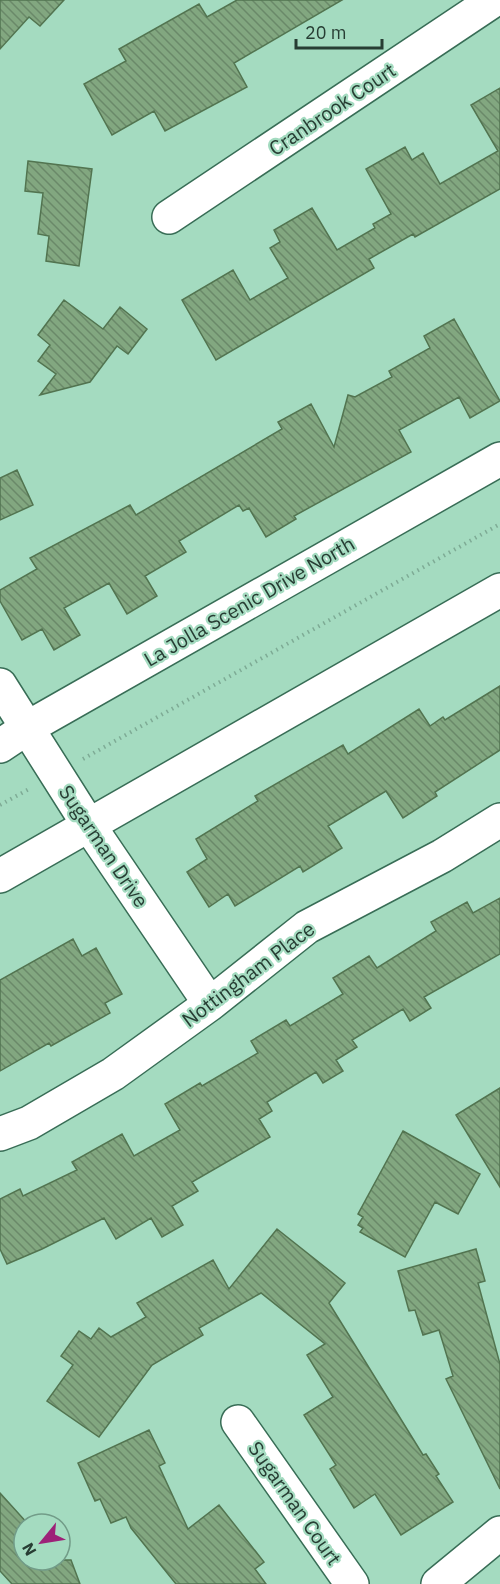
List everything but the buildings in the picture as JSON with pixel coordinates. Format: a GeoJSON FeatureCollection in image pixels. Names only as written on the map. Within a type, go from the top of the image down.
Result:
{"type":"FeatureCollection","features":[{"type":"Feature","properties":{"kind":"street","name":"Cranbrook Court"},"geometry":{"type":"LineString","coordinates":[[169,217],[494,0]]}},
{"type":"Feature","properties":{"kind":"street","name":"La Jolla Scenic Drive North"},"geometry":{"type":"LineString","coordinates":[[0,746],[27,728],[500,459]]}},
{"type":"Feature","properties":{"kind":"street"},"geometry":{"type":"LineString","coordinates":[[0,876],[500,590]]}},
{"type":"Feature","properties":{"kind":"street","name":"Sugarman Drive"},"geometry":{"type":"LineString","coordinates":[[0,685],[88,824],[210,1004]]}},
{"type":"Feature","properties":{"kind":"street","name":"Nottingham Place"},"geometry":{"type":"LineString","coordinates":[[0,1134],[29,1123],[113,1074],[210,1004],[307,927],[442,856],[500,820]]}},
{"type":"Feature","properties":{"kind":"street","name":"Sugarman Court"},"geometry":{"type":"LineString","coordinates":[[237,1422],[352,1584]]}},
{"type":"Feature","properties":{"kind":"street"},"geometry":{"type":"LineString","coordinates":[[438,1584],[500,1533]]}},
{"type":"Feature","properties":{"kind":"path"},"geometry":{"type":"LineString","coordinates":[[78,762],[500,524]]}},
{"type":"Feature","properties":{"kind":"path"},"geometry":{"type":"LineString","coordinates":[[0,805],[21,794]]}}]}
